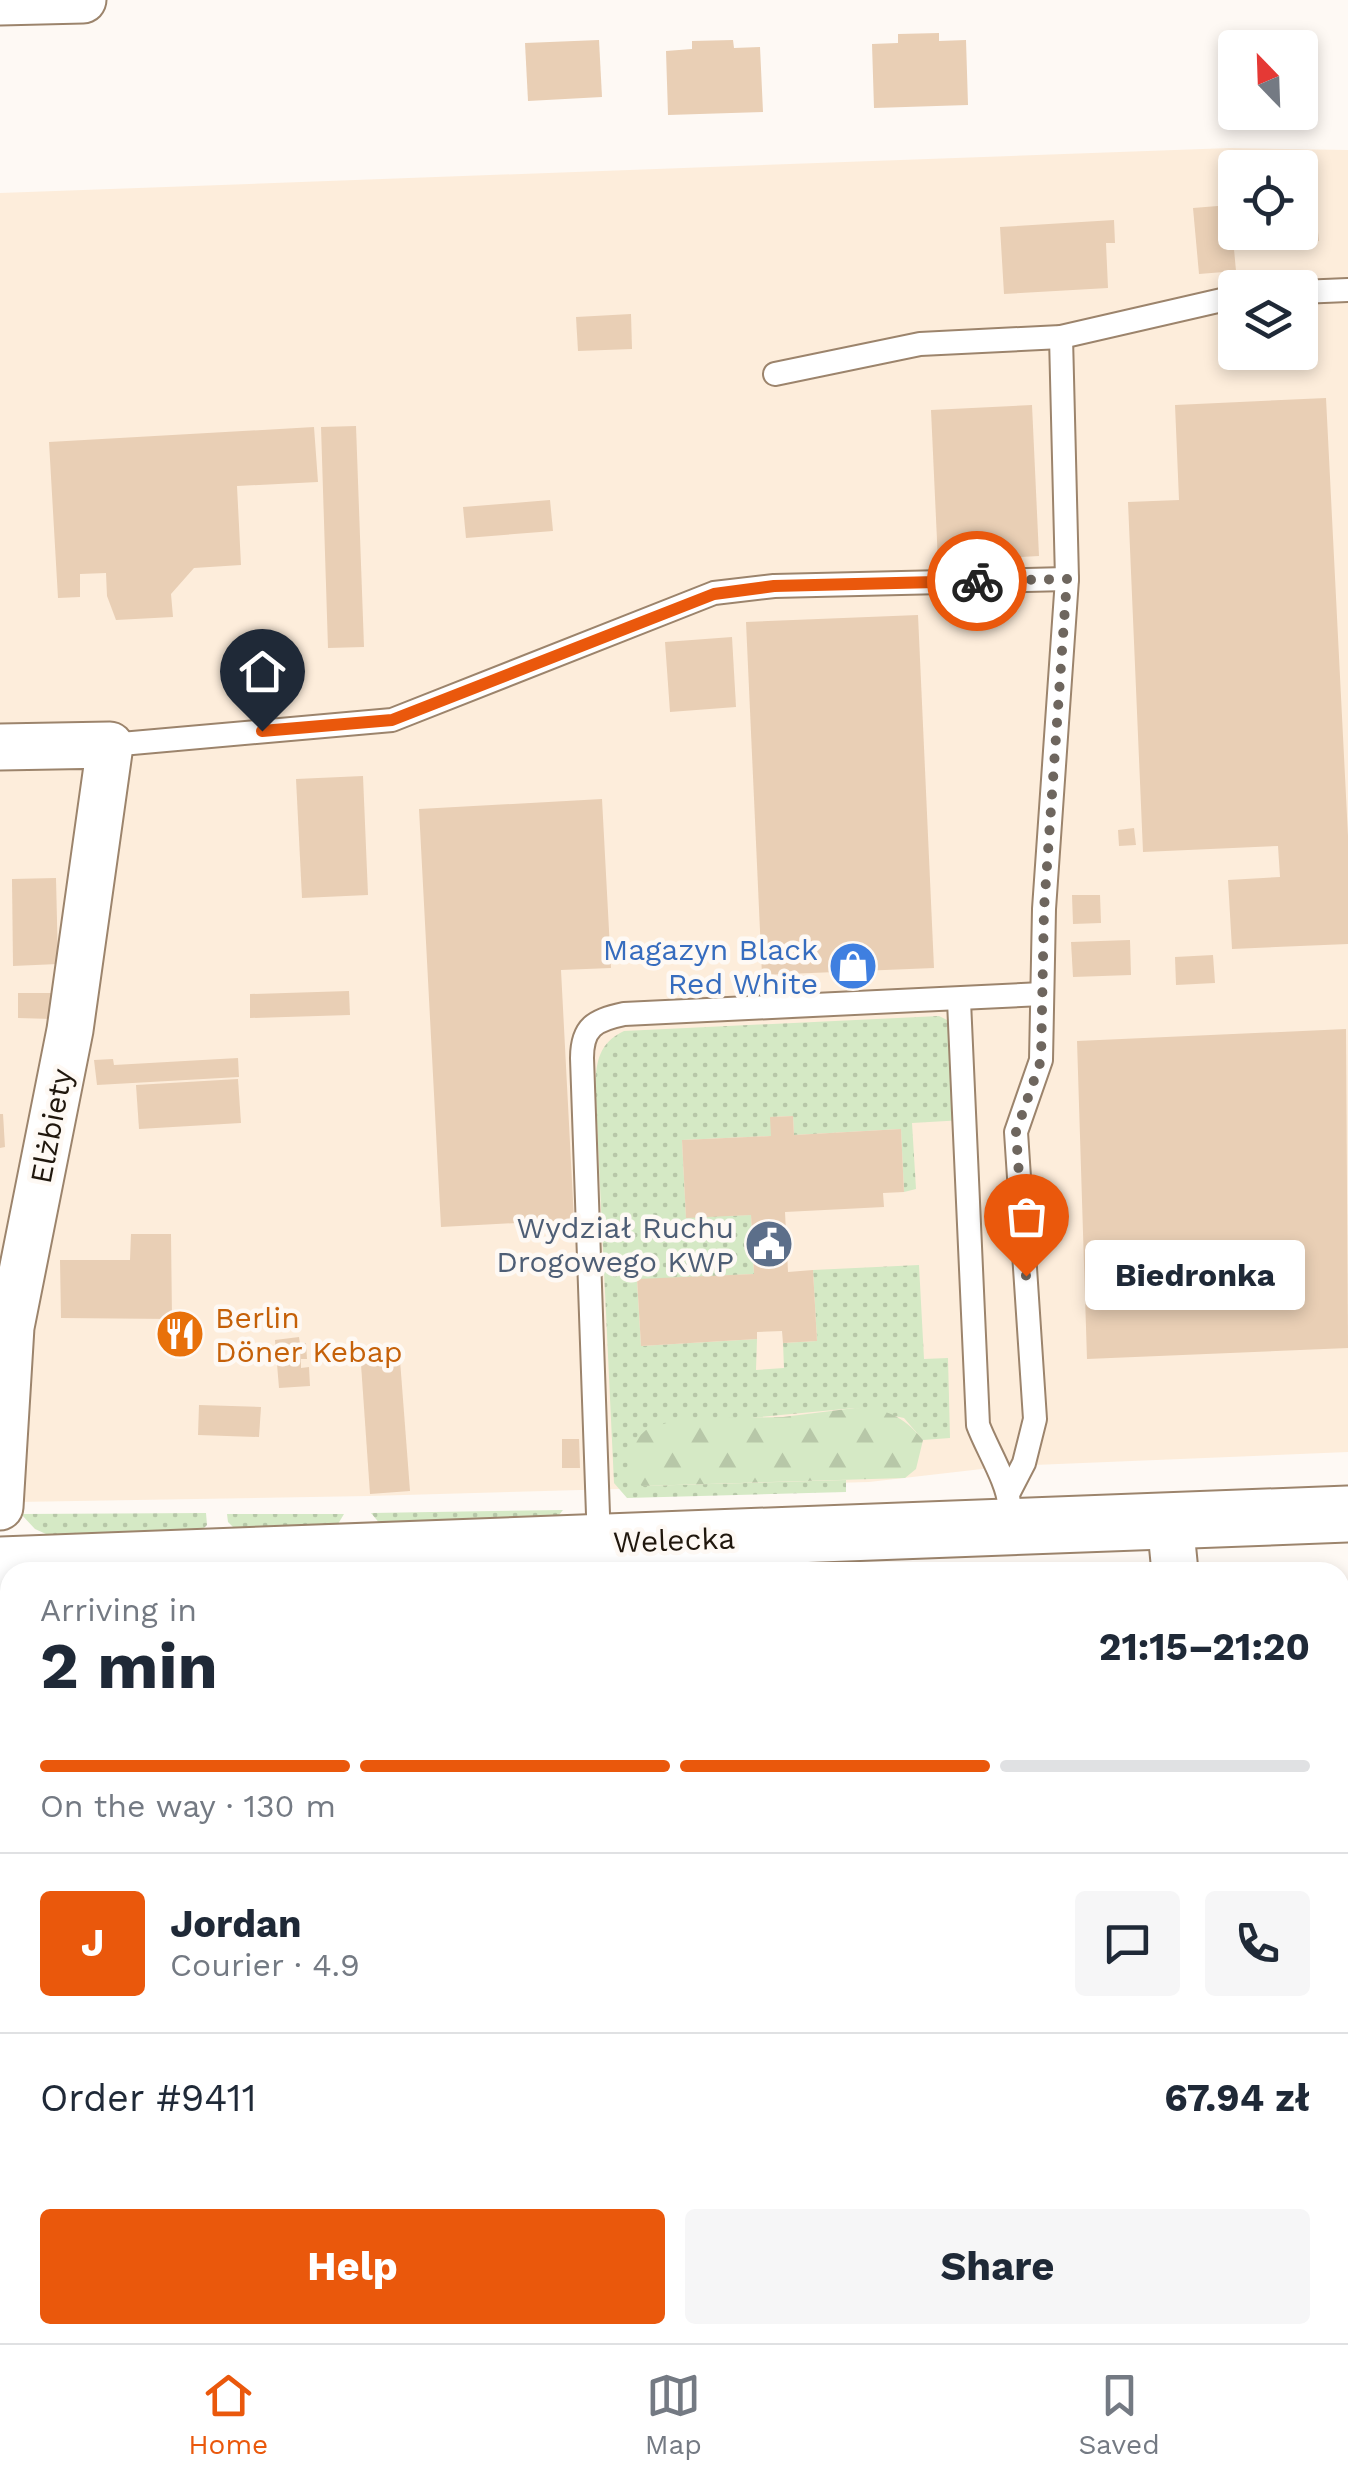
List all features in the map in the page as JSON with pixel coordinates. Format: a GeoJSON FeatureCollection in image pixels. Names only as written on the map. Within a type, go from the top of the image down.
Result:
{"type":"FeatureCollection","features":[{"type":"Feature","properties":{"kind":"main road","name":"Welecka"},"geometry":{"type":"LineString","coordinates":[[82,1562],[599,1543],[1009,1510],[1172,1546],[1348,1514]]}},
{"type":"Feature","properties":{"kind":"street"},"geometry":{"type":"LineString","coordinates":[[0,2],[83,0]]}},
{"type":"Feature","properties":{"kind":"street"},"geometry":{"type":"LineString","coordinates":[[0,746],[110,746]]}},
{"type":"Feature","properties":{"kind":"street","name":"Elżbiety"},"geometry":{"type":"LineString","coordinates":[[0,1507],[11,1327],[70,1030],[110,746]]}},
{"type":"Feature","properties":{"kind":"street"},"geometry":{"type":"LineString","coordinates":[[0,1556],[0,1565]]}},
{"type":"Feature","properties":{"kind":"lane"},"geometry":{"type":"LineString","coordinates":[[1318,291],[1348,290]]}},
{"type":"Feature","properties":{"kind":"lane"},"geometry":{"type":"LineString","coordinates":[[775,374],[920,344],[1061,337],[1218,301]]}},
{"type":"Feature","properties":{"kind":"lane"},"geometry":{"type":"LineString","coordinates":[[1009,1510],[1035,1419],[1016,1132],[1041,1060],[1067,579],[1061,337]]}},
{"type":"Feature","properties":{"kind":"lane"},"geometry":{"type":"LineString","coordinates":[[110,746],[392,720],[714,594],[774,586],[1067,579]]}},
{"type":"Feature","properties":{"kind":"lane"},"geometry":{"type":"LineString","coordinates":[[599,1543],[582,1058],[582,1038],[589,1027],[598,1020],[624,1014],[959,1001],[1042,994]]}},
{"type":"Feature","properties":{"kind":"lane"},"geometry":{"type":"LineString","coordinates":[[959,1001],[978,1425],[1009,1510]]}},
{"type":"Feature","properties":{"kind":"shaded area"},"geometry":{"type":"Polygon","coordinates":[[[1230,148],[1348,150],[1348,1452],[1008,1466],[869,1482],[369,1496],[16,1502],[0,1498],[0,193],[1230,148]]]}},
{"type":"Feature","properties":{"kind":"green space"},"geometry":{"type":"Polygon","coordinates":[[[939,1016],[955,1024],[964,1120],[912,1123],[916,1189],[904,1192],[901,1129],[794,1135],[793,1116],[771,1117],[771,1136],[682,1140],[686,1217],[751,1215],[754,1274],[637,1280],[641,1346],[757,1339],[756,1370],[784,1368],[783,1343],[817,1341],[813,1270],[919,1265],[924,1359],[948,1358],[950,1438],[923,1440],[904,1418],[855,1408],[729,1420],[678,1419],[642,1486],[846,1480],[846,1492],[627,1498],[614,1483],[596,1101],[602,1051],[624,1031],[939,1016]]]}},
{"type":"Feature","properties":{"kind":"green space"},"geometry":{"type":"Polygon","coordinates":[[[855,1408],[893,1415],[915,1431],[923,1440],[916,1469],[905,1478],[642,1486],[630,1476],[630,1445],[646,1430],[678,1419],[783,1417],[855,1408]]]}},
{"type":"Feature","properties":{"kind":"green space"},"geometry":{"type":"Polygon","coordinates":[[[563,1510],[555,1520],[381,1525],[371,1513],[563,1510]]]}},
{"type":"Feature","properties":{"kind":"green space"},"geometry":{"type":"Polygon","coordinates":[[[206,1513],[207,1525],[198,1534],[57,1539],[35,1529],[21,1514],[206,1513]]]}},
{"type":"Feature","properties":{"kind":"green space"},"geometry":{"type":"Polygon","coordinates":[[[227,1514],[344,1514],[335,1529],[237,1531],[228,1522],[227,1514]]]}},
{"type":"Feature","properties":{"kind":"building"},"geometry":{"type":"Polygon","coordinates":[[[939,33],[939,41],[966,40],[968,105],[874,108],[872,44],[898,43],[898,34],[939,33]]]}},
{"type":"Feature","properties":{"kind":"building"},"geometry":{"type":"Polygon","coordinates":[[[599,40],[602,97],[528,101],[525,43],[599,40]]]}},
{"type":"Feature","properties":{"kind":"building"},"geometry":{"type":"Polygon","coordinates":[[[733,40],[734,48],[760,47],[763,112],[668,115],[666,51],[692,49],[692,41],[733,40]]]}},
{"type":"Feature","properties":{"kind":"building"},"geometry":{"type":"Polygon","coordinates":[[[1218,206],[1218,250],[1234,250],[1236,270],[1199,274],[1193,208],[1218,206]]]}},
{"type":"Feature","properties":{"kind":"building"},"geometry":{"type":"Polygon","coordinates":[[[1114,220],[1115,243],[1106,243],[1108,288],[1004,294],[1000,227],[1114,220]]]}},
{"type":"Feature","properties":{"kind":"building"},"geometry":{"type":"Polygon","coordinates":[[[631,314],[632,349],[578,351],[576,317],[631,314]]]}},
{"type":"Feature","properties":{"kind":"building"},"geometry":{"type":"Polygon","coordinates":[[[1326,398],[1348,836],[1348,944],[1232,949],[1228,880],[1280,877],[1278,846],[1143,852],[1128,502],[1179,500],[1175,405],[1326,398]]]}},
{"type":"Feature","properties":{"kind":"building"},"geometry":{"type":"Polygon","coordinates":[[[1032,405],[1039,556],[938,562],[931,410],[1032,405]]]}},
{"type":"Feature","properties":{"kind":"building"},"geometry":{"type":"Polygon","coordinates":[[[356,426],[364,647],[328,648],[321,427],[356,426]]]}},
{"type":"Feature","properties":{"kind":"building"},"geometry":{"type":"Polygon","coordinates":[[[314,427],[318,482],[237,486],[241,565],[194,568],[171,594],[173,617],[116,620],[107,596],[106,573],[80,574],[80,597],[58,598],[49,442],[314,427]]]}},
{"type":"Feature","properties":{"kind":"building"},"geometry":{"type":"Polygon","coordinates":[[[550,500],[553,531],[466,538],[463,507],[550,500]]]}},
{"type":"Feature","properties":{"kind":"building"},"geometry":{"type":"Polygon","coordinates":[[[918,615],[934,968],[762,975],[746,622],[918,615]]]}},
{"type":"Feature","properties":{"kind":"building"},"geometry":{"type":"Polygon","coordinates":[[[732,637],[736,707],[670,712],[665,642],[732,637]]]}},
{"type":"Feature","properties":{"kind":"building"},"geometry":{"type":"Polygon","coordinates":[[[363,776],[368,895],[302,898],[296,779],[363,776]]]}},
{"type":"Feature","properties":{"kind":"building"},"geometry":{"type":"Polygon","coordinates":[[[602,799],[611,968],[561,970],[574,1220],[441,1227],[419,809],[602,799]]]}},
{"type":"Feature","properties":{"kind":"building"},"geometry":{"type":"Polygon","coordinates":[[[1134,828],[1136,845],[1119,846],[1118,830],[1134,828]]]}},
{"type":"Feature","properties":{"kind":"building"},"geometry":{"type":"Polygon","coordinates":[[[56,878],[58,964],[13,966],[12,879],[56,878]]]}},
{"type":"Feature","properties":{"kind":"building"},"geometry":{"type":"Polygon","coordinates":[[[1072,895],[1100,895],[1101,923],[1073,924],[1072,895]]]}},
{"type":"Feature","properties":{"kind":"building"},"geometry":{"type":"Polygon","coordinates":[[[1130,940],[1131,975],[1073,977],[1071,942],[1130,940]]]}},
{"type":"Feature","properties":{"kind":"building"},"geometry":{"type":"Polygon","coordinates":[[[1213,955],[1215,983],[1176,985],[1175,957],[1213,955]]]}},
{"type":"Feature","properties":{"kind":"building"},"geometry":{"type":"Polygon","coordinates":[[[349,991],[350,1015],[250,1018],[250,994],[349,991]]]}},
{"type":"Feature","properties":{"kind":"building"},"geometry":{"type":"Polygon","coordinates":[[[18,993],[52,993],[52,1019],[18,1018],[18,993]]]}},
{"type":"Feature","properties":{"kind":"building"},"geometry":{"type":"Polygon","coordinates":[[[1346,1029],[1348,1348],[1087,1359],[1077,1041],[1346,1029]]]}},
{"type":"Feature","properties":{"kind":"building"},"geometry":{"type":"Polygon","coordinates":[[[238,1058],[239,1077],[97,1085],[94,1060],[113,1059],[114,1065],[238,1058]]]}},
{"type":"Feature","properties":{"kind":"building"},"geometry":{"type":"Polygon","coordinates":[[[238,1079],[241,1123],[139,1129],[136,1085],[238,1079]]]}},
{"type":"Feature","properties":{"kind":"building"},"geometry":{"type":"Polygon","coordinates":[[[0,1114],[5,1147],[0,1148],[0,1114]]]}},
{"type":"Feature","properties":{"kind":"building","name":"Wydział Ruchu Drogowego KWP"},"geometry":{"type":"Polygon","coordinates":[[[793,1116],[794,1135],[901,1129],[904,1192],[883,1193],[884,1207],[785,1212],[788,1272],[813,1270],[817,1341],[783,1343],[782,1331],[757,1332],[757,1339],[641,1346],[637,1279],[754,1274],[751,1215],[686,1218],[682,1140],[771,1136],[770,1117],[793,1116]]]}},
{"type":"Feature","properties":{"kind":"building"},"geometry":{"type":"Polygon","coordinates":[[[131,1234],[171,1234],[172,1319],[61,1318],[60,1260],[130,1260],[131,1234]]]}},
{"type":"Feature","properties":{"kind":"building"},"geometry":{"type":"Polygon","coordinates":[[[299,1337],[300,1344],[306,1343],[307,1359],[301,1359],[301,1368],[309,1367],[310,1386],[279,1388],[275,1340],[299,1337]]]}},
{"type":"Feature","properties":{"kind":"building"},"geometry":{"type":"Polygon","coordinates":[[[399,1347],[410,1491],[370,1494],[360,1350],[399,1347]]]}},
{"type":"Feature","properties":{"kind":"building"},"geometry":{"type":"Polygon","coordinates":[[[199,1405],[261,1407],[259,1437],[198,1435],[199,1405]]]}},
{"type":"Feature","properties":{"kind":"building"},"geometry":{"type":"Polygon","coordinates":[[[562,1439],[579,1439],[580,1468],[562,1468],[562,1439]]]}},
{"type":"Feature","properties":{"kind":"way so far"},"geometry":{"type":"LineString","coordinates":[[977,581],[1067,579],[1044,909],[1041,1060],[1016,1132],[1026,1276]]}},
{"type":"Feature","properties":{"kind":"place","name":"Magazyn Black Red White"},"geometry":{"type":"Point","coordinates":[853,966]}},
{"type":"Feature","properties":{"kind":"place","name":"Wydział Ruchu Drogowego KWP"},"geometry":{"type":"Point","coordinates":[769,1244]}},
{"type":"Feature","properties":{"kind":"place","name":"Biedronka"},"geometry":{"type":"Point","coordinates":[1026,1276]}},
{"type":"Feature","properties":{"kind":"place","name":"Berlin Döner Kebap"},"geometry":{"type":"Point","coordinates":[180,1334]}},
{"type":"Feature","properties":{"kind":"route"},"geometry":{"type":"LineString","coordinates":[[262,731],[392,720],[714,594],[774,586],[977,581]]}}]}
